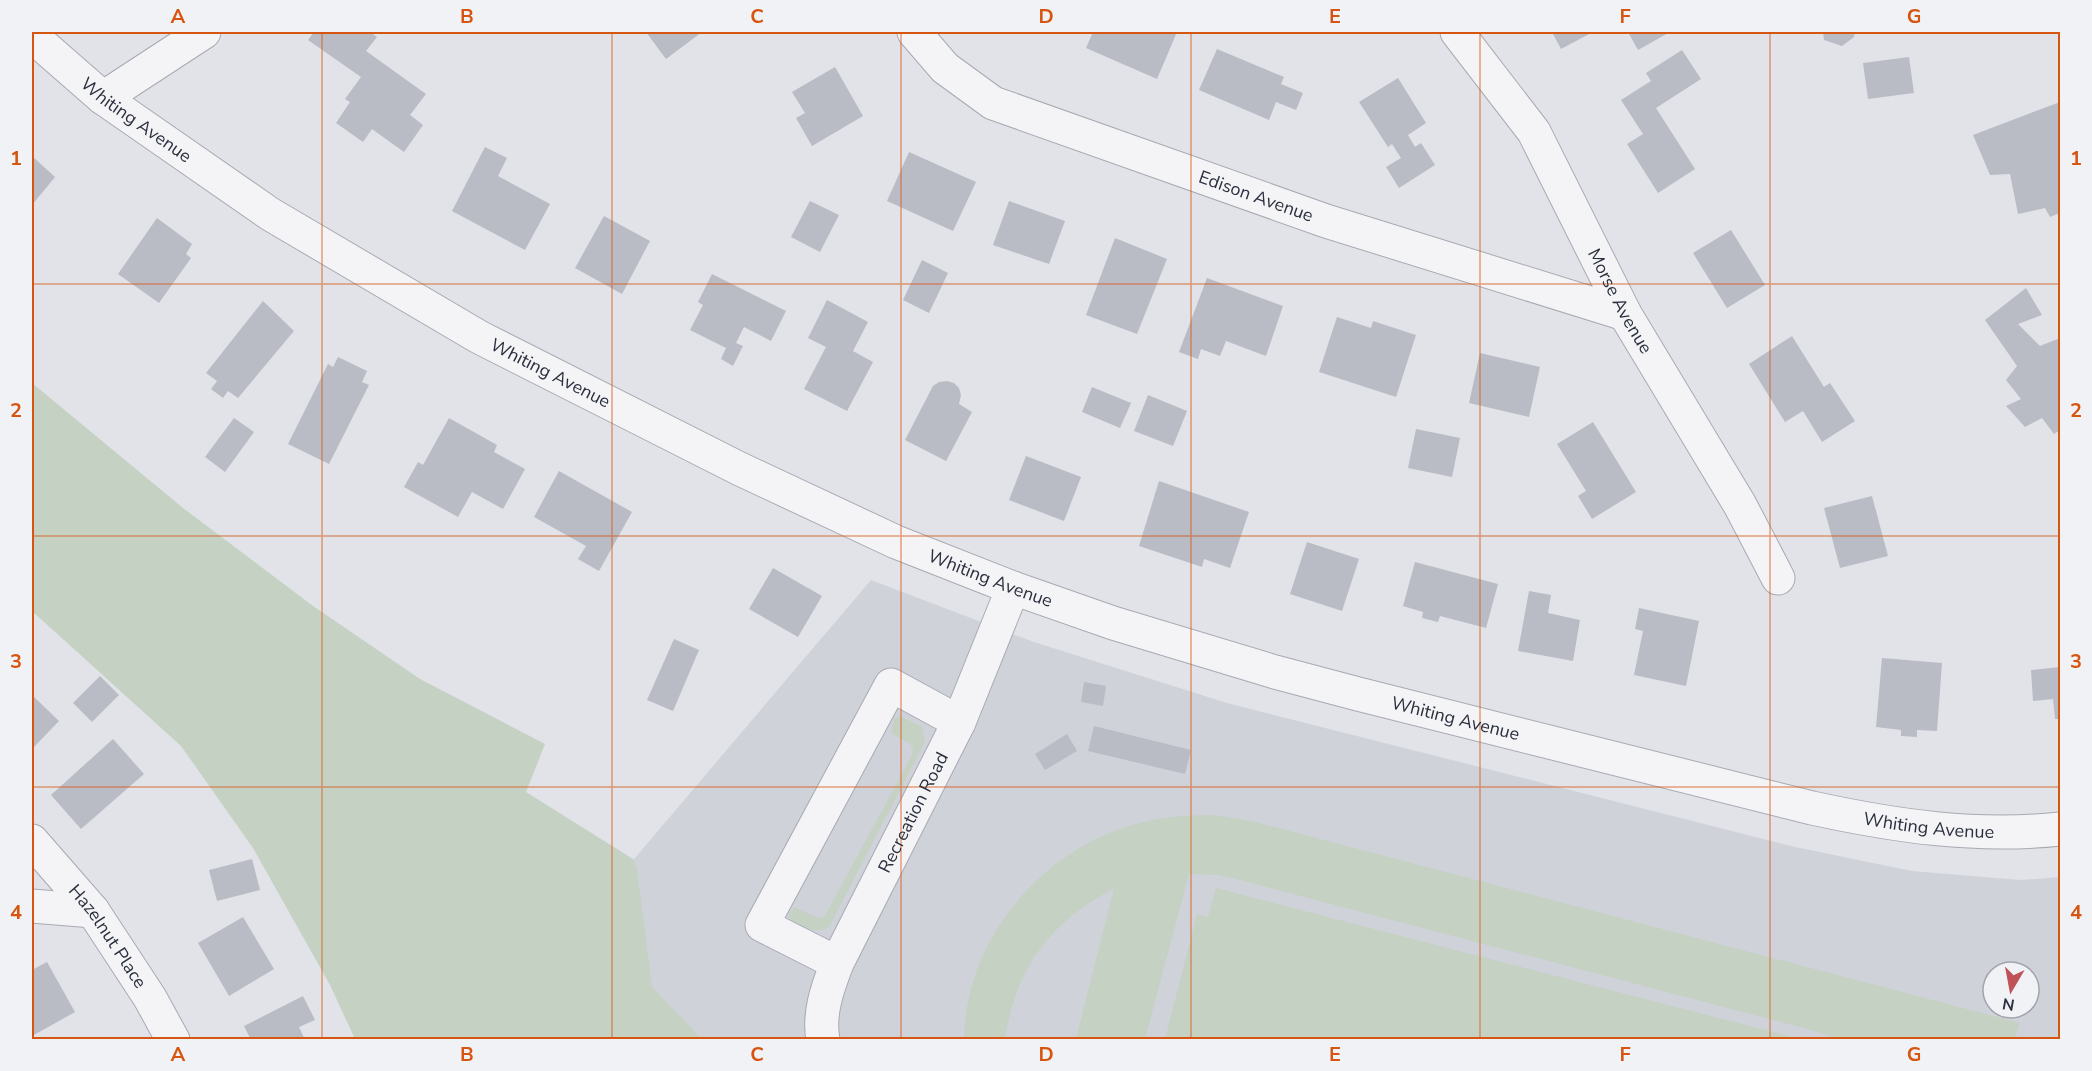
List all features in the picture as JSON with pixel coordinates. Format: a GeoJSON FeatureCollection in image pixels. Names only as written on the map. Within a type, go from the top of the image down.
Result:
{"type":"FeatureCollection","features":[{"type":"Feature","properties":{"kind":"street"},"geometry":{"type":"LineString","coordinates":[[103,98],[204,32]]}},
{"type":"Feature","properties":{"kind":"street","name":"Edison Avenue"},"geometry":{"type":"LineString","coordinates":[[914,32],[945,68],[993,103],[1326,221],[1624,314]]}},
{"type":"Feature","properties":{"kind":"street","name":"Morse Avenue"},"geometry":{"type":"LineString","coordinates":[[1457,32],[1534,132],[1624,314],[1740,505],[1778,578]]}},
{"type":"Feature","properties":{"kind":"street","name":"Whiting Avenue"},"geometry":{"type":"LineString","coordinates":[[32,36],[103,98],[270,214],[479,337],[814,505],[896,542],[1013,588],[1113,623],[1296,677],[1833,812],[1913,827],[1970,833],[2030,833],[2061,829]]}},
{"type":"Feature","properties":{"kind":"street","name":"Recreation Road"},"geometry":{"type":"LineString","coordinates":[[823,1040],[821,1030],[825,996],[837,963],[959,722],[1013,588]]}},
{"type":"Feature","properties":{"kind":"street"},"geometry":{"type":"LineString","coordinates":[[837,963],[762,925],[891,685],[959,722]]}},
{"type":"Feature","properties":{"kind":"street","name":"Hazelnut Place"},"geometry":{"type":"LineString","coordinates":[[32,841],[93,911],[150,998],[173,1040]]}},
{"type":"Feature","properties":{"kind":"street"},"geometry":{"type":"LineString","coordinates":[[32,906],[93,911]]}},
{"type":"Feature","properties":{"kind":"shaded area"},"geometry":{"type":"Polygon","coordinates":[[[871,580],[1034,642],[1227,703],[1795,847],[1912,871],[2021,880],[2060,877],[2060,1039],[420,1039],[324,901],[278,893],[292,827],[612,885],[871,580]]]}},
{"type":"Feature","properties":{"kind":"green space"},"geometry":{"type":"Polygon","coordinates":[[[32,383],[183,508],[313,606],[420,679],[545,744],[526,792],[633,859],[637,869],[652,987],[700,1039],[355,1039],[330,985],[253,848],[181,746],[32,611],[32,383]]]}},
{"type":"Feature","properties":{"kind":"green space"},"geometry":{"type":"Polygon","coordinates":[[[900,716],[922,727],[925,742],[829,927],[819,931],[804,927],[788,916],[794,907],[818,918],[826,914],[912,755],[913,748],[910,744],[891,733],[894,719],[900,716]]]}},
{"type":"Feature","properties":{"kind":"green space"},"geometry":{"type":"Polygon","coordinates":[[[1215,815],[1252,821],[1981,1013],[1981,1020],[2009,1020],[2020,1023],[2015,1039],[1837,1039],[1811,1030],[1240,880],[1218,875],[1189,874],[1145,1039],[1076,1039],[1114,888],[1071,917],[1054,932],[1040,950],[1018,990],[1010,1013],[1005,1039],[964,1039],[968,1002],[979,966],[995,932],[1017,901],[1044,874],[1074,851],[1107,834],[1161,818],[1215,815]]]}},
{"type":"Feature","properties":{"kind":"green space"},"geometry":{"type":"Polygon","coordinates":[[[1216,888],[1800,1039],[1165,1039],[1197,914],[1208,917],[1216,888]]]}},
{"type":"Feature","properties":{"kind":"building"},"geometry":{"type":"Polygon","coordinates":[[[314,32],[370,32],[377,37],[366,51],[426,94],[410,115],[423,125],[404,152],[372,129],[363,142],[336,123],[350,102],[345,99],[361,77],[308,40],[314,32]]]}},
{"type":"Feature","properties":{"kind":"building"},"geometry":{"type":"Polygon","coordinates":[[[646,32],[702,32],[666,59],[646,32]]]}},
{"type":"Feature","properties":{"kind":"building"},"geometry":{"type":"Polygon","coordinates":[[[1093,32],[1177,32],[1157,79],[1086,48],[1093,32]]]}},
{"type":"Feature","properties":{"kind":"building"},"geometry":{"type":"Polygon","coordinates":[[[1552,32],[1593,32],[1561,49],[1552,32]]]}},
{"type":"Feature","properties":{"kind":"building"},"geometry":{"type":"Polygon","coordinates":[[[1628,32],[1670,32],[1638,50],[1628,32]]]}},
{"type":"Feature","properties":{"kind":"building"},"geometry":{"type":"Polygon","coordinates":[[[1823,32],[1855,32],[1854,37],[1842,46],[1824,40],[1823,32]]]}},
{"type":"Feature","properties":{"kind":"building"},"geometry":{"type":"Polygon","coordinates":[[[1217,49],[1284,77],[1281,84],[1303,93],[1296,110],[1276,102],[1269,120],[1199,90],[1217,49]]]}},
{"type":"Feature","properties":{"kind":"building"},"geometry":{"type":"Polygon","coordinates":[[[1682,50],[1701,79],[1656,108],[1695,169],[1658,193],[1627,144],[1643,134],[1621,100],[1651,81],[1646,73],[1682,50]]]}},
{"type":"Feature","properties":{"kind":"building"},"geometry":{"type":"Polygon","coordinates":[[[1909,57],[1914,93],[1868,99],[1863,63],[1909,57]]]}},
{"type":"Feature","properties":{"kind":"building"},"geometry":{"type":"Polygon","coordinates":[[[835,67],[863,116],[812,146],[796,118],[805,113],[792,92],[835,67]]]}},
{"type":"Feature","properties":{"kind":"building"},"geometry":{"type":"Polygon","coordinates":[[[1398,78],[1426,123],[1408,135],[1415,147],[1421,143],[1435,165],[1399,188],[1386,167],[1401,158],[1392,144],[1388,147],[1359,102],[1398,78]]]}},
{"type":"Feature","properties":{"kind":"building"},"geometry":{"type":"Polygon","coordinates":[[[2060,102],[2060,213],[2050,217],[2045,208],[2018,214],[2010,174],[1990,175],[1973,135],[2060,102]]]}},
{"type":"Feature","properties":{"kind":"building"},"geometry":{"type":"Polygon","coordinates":[[[485,147],[507,158],[498,176],[550,204],[525,250],[452,211],[485,147]]]}},
{"type":"Feature","properties":{"kind":"building"},"geometry":{"type":"Polygon","coordinates":[[[909,152],[976,182],[953,231],[887,201],[909,152]]]}},
{"type":"Feature","properties":{"kind":"building"},"geometry":{"type":"Polygon","coordinates":[[[32,156],[55,177],[32,205],[32,156]]]}},
{"type":"Feature","properties":{"kind":"building"},"geometry":{"type":"Polygon","coordinates":[[[810,201],[839,215],[820,252],[791,237],[810,201]]]}},
{"type":"Feature","properties":{"kind":"building"},"geometry":{"type":"Polygon","coordinates":[[[1009,201],[1065,221],[1049,264],[993,245],[1009,201]]]}},
{"type":"Feature","properties":{"kind":"building"},"geometry":{"type":"Polygon","coordinates":[[[604,216],[650,241],[622,294],[575,268],[604,216]]]}},
{"type":"Feature","properties":{"kind":"building"},"geometry":{"type":"Polygon","coordinates":[[[157,218],[192,244],[186,254],[191,258],[159,303],[118,274],[157,218]]]}},
{"type":"Feature","properties":{"kind":"building"},"geometry":{"type":"Polygon","coordinates":[[[1731,230],[1765,285],[1727,308],[1693,253],[1731,230]]]}},
{"type":"Feature","properties":{"kind":"building"},"geometry":{"type":"Polygon","coordinates":[[[1115,238],[1167,259],[1137,334],[1086,315],[1115,238]]]}},
{"type":"Feature","properties":{"kind":"building"},"geometry":{"type":"Polygon","coordinates":[[[922,260],[948,273],[929,313],[903,300],[922,260]]]}},
{"type":"Feature","properties":{"kind":"building"},"geometry":{"type":"Polygon","coordinates":[[[712,274],[786,311],[771,341],[744,327],[736,343],[743,346],[733,366],[721,359],[726,348],[690,330],[703,305],[698,302],[712,274]]]}},
{"type":"Feature","properties":{"kind":"building"},"geometry":{"type":"Polygon","coordinates":[[[1207,278],[1283,306],[1266,356],[1226,341],[1220,356],[1201,349],[1198,359],[1179,352],[1207,278]]]}},
{"type":"Feature","properties":{"kind":"building"},"geometry":{"type":"Polygon","coordinates":[[[2026,288],[2042,315],[2018,324],[2040,346],[2060,338],[2060,430],[2054,434],[2042,418],[2025,427],[2006,406],[2021,399],[2006,380],[2017,366],[1985,320],[2026,288]]]}},
{"type":"Feature","properties":{"kind":"building"},"geometry":{"type":"Polygon","coordinates":[[[827,300],[868,322],[853,351],[873,362],[847,411],[804,389],[826,347],[808,338],[827,300]]]}},
{"type":"Feature","properties":{"kind":"building"},"geometry":{"type":"Polygon","coordinates":[[[263,301],[294,331],[238,398],[228,391],[223,398],[211,389],[217,381],[206,373],[263,301]]]}},
{"type":"Feature","properties":{"kind":"building"},"geometry":{"type":"Polygon","coordinates":[[[1337,317],[1371,328],[1373,321],[1416,335],[1396,397],[1319,372],[1337,317]]]}},
{"type":"Feature","properties":{"kind":"building"},"geometry":{"type":"Polygon","coordinates":[[[1792,336],[1824,387],[1830,383],[1855,421],[1822,442],[1803,411],[1785,422],[1749,364],[1792,336]]]}},
{"type":"Feature","properties":{"kind":"building"},"geometry":{"type":"Polygon","coordinates":[[[1480,353],[1540,367],[1529,417],[1469,403],[1480,353]]]}},
{"type":"Feature","properties":{"kind":"building"},"geometry":{"type":"Polygon","coordinates":[[[338,357],[367,371],[362,382],[369,385],[329,464],[288,444],[328,364],[333,367],[338,357]]]}},
{"type":"Feature","properties":{"kind":"building"},"geometry":{"type":"Polygon","coordinates":[[[947,381],[959,388],[961,395],[959,404],[972,412],[946,461],[905,440],[933,386],[947,381]]]}},
{"type":"Feature","properties":{"kind":"building"},"geometry":{"type":"Polygon","coordinates":[[[1092,387],[1131,403],[1120,428],[1082,412],[1092,387]]]}},
{"type":"Feature","properties":{"kind":"building"},"geometry":{"type":"Polygon","coordinates":[[[1148,395],[1187,411],[1173,446],[1134,431],[1148,395]]]}},
{"type":"Feature","properties":{"kind":"building"},"geometry":{"type":"Polygon","coordinates":[[[234,418],[254,432],[225,472],[205,457],[234,418]]]}},
{"type":"Feature","properties":{"kind":"building"},"geometry":{"type":"Polygon","coordinates":[[[449,418],[497,445],[494,452],[525,469],[503,509],[472,492],[458,517],[404,487],[418,462],[423,465],[449,418]]]}},
{"type":"Feature","properties":{"kind":"building"},"geometry":{"type":"Polygon","coordinates":[[[1593,422],[1636,492],[1592,519],[1578,496],[1586,491],[1557,444],[1593,422]]]}},
{"type":"Feature","properties":{"kind":"building"},"geometry":{"type":"Polygon","coordinates":[[[1416,429],[1460,438],[1452,477],[1408,468],[1416,429]]]}},
{"type":"Feature","properties":{"kind":"building"},"geometry":{"type":"Polygon","coordinates":[[[1026,456],[1081,477],[1064,521],[1009,500],[1026,456]]]}},
{"type":"Feature","properties":{"kind":"building"},"geometry":{"type":"Polygon","coordinates":[[[559,471],[632,512],[599,571],[578,559],[586,546],[534,517],[559,471]]]}},
{"type":"Feature","properties":{"kind":"building"},"geometry":{"type":"Polygon","coordinates":[[[1159,481],[1249,512],[1230,568],[1204,559],[1202,567],[1139,546],[1159,481]]]}},
{"type":"Feature","properties":{"kind":"building"},"geometry":{"type":"Polygon","coordinates":[[[1872,496],[1888,556],[1840,568],[1824,508],[1872,496]]]}},
{"type":"Feature","properties":{"kind":"building"},"geometry":{"type":"Polygon","coordinates":[[[1307,542],[1359,559],[1342,611],[1290,594],[1307,542]]]}},
{"type":"Feature","properties":{"kind":"building"},"geometry":{"type":"Polygon","coordinates":[[[1415,562],[1498,584],[1486,628],[1440,616],[1438,622],[1422,618],[1423,612],[1403,606],[1415,562]]]}},
{"type":"Feature","properties":{"kind":"building"},"geometry":{"type":"Polygon","coordinates":[[[773,568],[822,596],[798,637],[749,609],[773,568]]]}},
{"type":"Feature","properties":{"kind":"building"},"geometry":{"type":"Polygon","coordinates":[[[1529,591],[1551,595],[1548,613],[1580,620],[1573,661],[1518,651],[1529,591]]]}},
{"type":"Feature","properties":{"kind":"building"},"geometry":{"type":"Polygon","coordinates":[[[1639,608],[1699,621],[1686,686],[1634,675],[1643,631],[1635,629],[1639,608]]]}},
{"type":"Feature","properties":{"kind":"building"},"geometry":{"type":"Polygon","coordinates":[[[674,639],[699,650],[673,711],[647,700],[674,639]]]}},
{"type":"Feature","properties":{"kind":"building"},"geometry":{"type":"Polygon","coordinates":[[[1882,658],[1942,663],[1937,731],[1917,730],[1917,737],[1901,736],[1901,730],[1876,727],[1882,658]]]}},
{"type":"Feature","properties":{"kind":"building"},"geometry":{"type":"Polygon","coordinates":[[[2060,667],[2060,719],[2055,719],[2053,699],[2033,701],[2031,670],[2060,667]]]}},
{"type":"Feature","properties":{"kind":"building"},"geometry":{"type":"Polygon","coordinates":[[[100,676],[119,695],[92,722],[73,703],[100,676]]]}},
{"type":"Feature","properties":{"kind":"building"},"geometry":{"type":"Polygon","coordinates":[[[1084,682],[1106,686],[1103,706],[1081,702],[1084,682]]]}},
{"type":"Feature","properties":{"kind":"building"},"geometry":{"type":"Polygon","coordinates":[[[32,695],[59,721],[32,749],[32,695]]]}},
{"type":"Feature","properties":{"kind":"building"},"geometry":{"type":"Polygon","coordinates":[[[1094,726],[1191,750],[1185,774],[1088,751],[1094,726]]]}},
{"type":"Feature","properties":{"kind":"building"},"geometry":{"type":"Polygon","coordinates":[[[1067,734],[1077,751],[1045,770],[1035,754],[1067,734]]]}},
{"type":"Feature","properties":{"kind":"building"},"geometry":{"type":"Polygon","coordinates":[[[113,739],[144,774],[81,829],[51,795],[113,739]]]}},
{"type":"Feature","properties":{"kind":"building"},"geometry":{"type":"Polygon","coordinates":[[[252,859],[260,890],[217,901],[209,870],[252,859]]]}},
{"type":"Feature","properties":{"kind":"building"},"geometry":{"type":"Polygon","coordinates":[[[243,917],[274,969],[229,996],[198,943],[243,917]]]}},
{"type":"Feature","properties":{"kind":"building"},"geometry":{"type":"Polygon","coordinates":[[[47,962],[75,1012],[32,1036],[32,970],[47,962]]]}},
{"type":"Feature","properties":{"kind":"building"},"geometry":{"type":"Polygon","coordinates":[[[303,996],[315,1020],[299,1027],[305,1040],[251,1040],[244,1026],[303,996]]]}}]}
